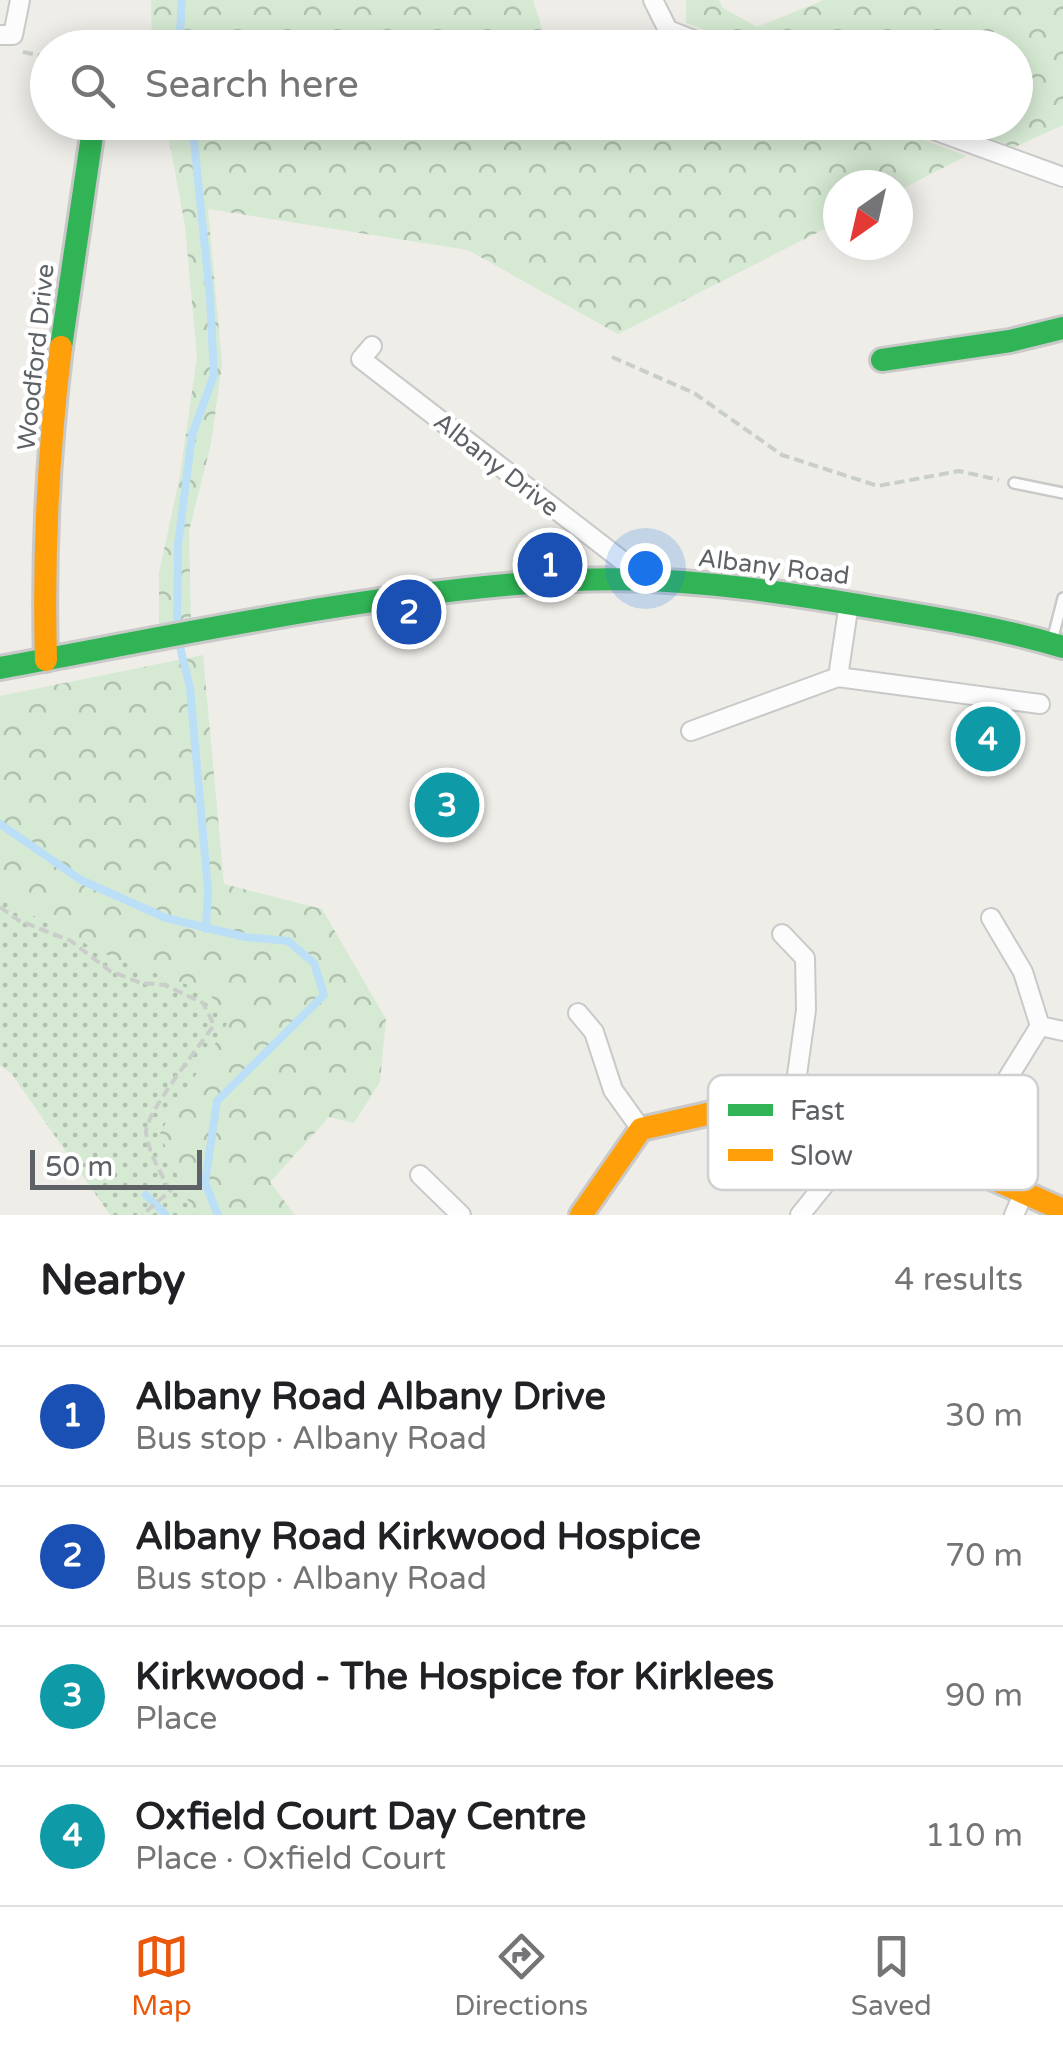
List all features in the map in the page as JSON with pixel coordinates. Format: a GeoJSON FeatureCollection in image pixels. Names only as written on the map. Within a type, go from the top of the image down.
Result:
{"type":"FeatureCollection","features":[{"type":"Feature","properties":{"kind":"street"},"geometry":{"type":"LineString","coordinates":[[0,35],[12,35],[20,0]]}},
{"type":"Feature","properties":{"kind":"street"},"geometry":{"type":"LineString","coordinates":[[653,0],[668,30]]}},
{"type":"Feature","properties":{"kind":"street","name":"Woodford Drive"},"geometry":{"type":"LineString","coordinates":[[46,660],[44,544],[54,426],[91,140]]}},
{"type":"Feature","properties":{"kind":"street"},"geometry":{"type":"LineString","coordinates":[[961,140],[1063,177]]}},
{"type":"Feature","properties":{"kind":"street"},"geometry":{"type":"LineString","coordinates":[[882,360],[1010,341],[1063,328]]}},
{"type":"Feature","properties":{"kind":"street","name":"Albany Drive"},"geometry":{"type":"LineString","coordinates":[[372,346],[361,360],[646,579]]}},
{"type":"Feature","properties":{"kind":"street","name":"Albany Road"},"geometry":{"type":"LineString","coordinates":[[0,668],[372,600],[555,581],[646,579],[765,589],[1006,630],[1057,645]]}},
{"type":"Feature","properties":{"kind":"street"},"geometry":{"type":"LineString","coordinates":[[838,678],[849,603]]}},
{"type":"Feature","properties":{"kind":"street"},"geometry":{"type":"LineString","coordinates":[[691,731],[838,678],[1040,704]]}},
{"type":"Feature","properties":{"kind":"street"},"geometry":{"type":"LineString","coordinates":[[991,918],[1023,972],[1040,1026],[1009,1075]]}},
{"type":"Feature","properties":{"kind":"street"},"geometry":{"type":"LineString","coordinates":[[782,934],[805,958],[806,1010],[797,1075]]}},
{"type":"Feature","properties":{"kind":"street"},"geometry":{"type":"LineString","coordinates":[[578,1013],[594,1032],[613,1090],[641,1128]]}},
{"type":"Feature","properties":{"kind":"street"},"geometry":{"type":"LineString","coordinates":[[1040,1026],[1063,1031]]}},
{"type":"Feature","properties":{"kind":"street"},"geometry":{"type":"LineString","coordinates":[[581,1215],[641,1128],[708,1114]]}},
{"type":"Feature","properties":{"kind":"street"},"geometry":{"type":"LineString","coordinates":[[420,1175],[460,1215]]}},
{"type":"Feature","properties":{"kind":"street"},"geometry":{"type":"LineString","coordinates":[[800,1215],[820,1190]]}},
{"type":"Feature","properties":{"kind":"street"},"geometry":{"type":"LineString","coordinates":[[1019,1190],[1063,1210]]}},
{"type":"Feature","properties":{"kind":"street"},"geometry":{"type":"LineString","coordinates":[[1014,1215],[1024,1192]]}},
{"type":"Feature","properties":{"kind":"lane"},"geometry":{"type":"LineString","coordinates":[[1014,483],[1063,494]]}},
{"type":"Feature","properties":{"kind":"lane"},"geometry":{"type":"LineString","coordinates":[[1057,645],[1063,598]]}},
{"type":"Feature","properties":{"kind":"path"},"geometry":{"type":"LineString","coordinates":[[612,357],[694,394],[782,455],[878,486],[959,471],[1014,483]]}},
{"type":"Feature","properties":{"kind":"path"},"geometry":{"type":"LineString","coordinates":[[0,907],[18,920],[71,942],[110,970],[142,983],[165,985],[203,1003],[214,1025],[157,1105],[146,1128],[151,1152],[170,1190],[142,1215]]}},
{"type":"Feature","properties":{"kind":"green space"},"geometry":{"type":"Polygon","coordinates":[[[151,0],[533,0],[543,30],[152,30],[151,0]]]}},
{"type":"Feature","properties":{"kind":"green space"},"geometry":{"type":"Polygon","coordinates":[[[686,0],[719,0],[723,8],[757,27],[824,0],[1063,0],[1063,125],[1033,139],[1033,30],[705,30],[686,23],[686,0]]]}},
{"type":"Feature","properties":{"kind":"green space"},"geometry":{"type":"Polygon","coordinates":[[[169,140],[924,140],[966,156],[913,183],[913,170],[823,170],[823,230],[618,334],[468,250],[208,209],[222,364],[211,444],[189,531],[191,620],[159,626],[159,573],[180,475],[197,357],[185,226],[169,140]]]}},
{"type":"Feature","properties":{"kind":"green space"},"geometry":{"type":"Polygon","coordinates":[[[992,140],[1030,140],[1013,148],[992,140]]]}},
{"type":"Feature","properties":{"kind":"green space"},"geometry":{"type":"Polygon","coordinates":[[[203,655],[224,884],[322,909],[386,1019],[380,1082],[354,1123],[329,1117],[270,1182],[295,1215],[194,1215],[160,1133],[229,1021],[208,992],[111,957],[27,912],[0,892],[0,696],[203,655]]]}},
{"type":"Feature","properties":{"kind":"green space"},"geometry":{"type":"Polygon","coordinates":[[[0,892],[27,912],[111,957],[208,992],[229,1021],[160,1133],[194,1215],[110,1215],[11,1073],[0,1065],[0,892]]]}},
{"type":"Feature","properties":{"kind":"waterway"},"geometry":{"type":"LineString","coordinates":[[180,30],[182,0]]}},
{"type":"Feature","properties":{"kind":"waterway"},"geometry":{"type":"LineString","coordinates":[[194,140],[214,375],[192,435],[178,545],[177,634],[190,688],[208,890],[206,929]]}},
{"type":"Feature","properties":{"kind":"waterway"},"geometry":{"type":"LineString","coordinates":[[0,824],[81,880],[166,918],[245,937],[288,941],[314,963],[324,995],[217,1101],[205,1183],[218,1215]]}},
{"type":"Feature","properties":{"kind":"waterway"},"geometry":{"type":"LineString","coordinates":[[146,1195],[166,1215]]}},
{"type":"Feature","properties":{"kind":"traffic: fast"},"geometry":{"type":"LineString","coordinates":[[61,347],[91,140]]}},
{"type":"Feature","properties":{"kind":"traffic: fast"},"geometry":{"type":"LineString","coordinates":[[882,360],[1010,341],[1063,328]]}},
{"type":"Feature","properties":{"kind":"traffic: fast"},"geometry":{"type":"LineString","coordinates":[[0,668],[345,605],[484,587],[594,579],[673,581],[792,594],[968,624],[1063,647]]}},
{"type":"Feature","properties":{"kind":"traffic: slow"},"geometry":{"type":"LineString","coordinates":[[46,660],[48,503],[61,347]]}},
{"type":"Feature","properties":{"kind":"traffic: slow"},"geometry":{"type":"LineString","coordinates":[[581,1215],[641,1129],[708,1114]]}},
{"type":"Feature","properties":{"kind":"traffic: slow"},"geometry":{"type":"LineString","coordinates":[[1018,1190],[1063,1210]]}},
{"type":"Feature","properties":{"kind":"place","name":"Albany Road Albany Drive"},"geometry":{"type":"Point","coordinates":[550,565]}},
{"type":"Feature","properties":{"kind":"place","name":"Albany Road Kirkwood Hospice"},"geometry":{"type":"Point","coordinates":[409,612]}},
{"type":"Feature","properties":{"kind":"place","name":"Oxfield Court Day Centre"},"geometry":{"type":"Point","coordinates":[988,739]}},
{"type":"Feature","properties":{"kind":"place","name":"Kirkwood - The Hospice for Kirklees"},"geometry":{"type":"Point","coordinates":[447,805]}}]}
